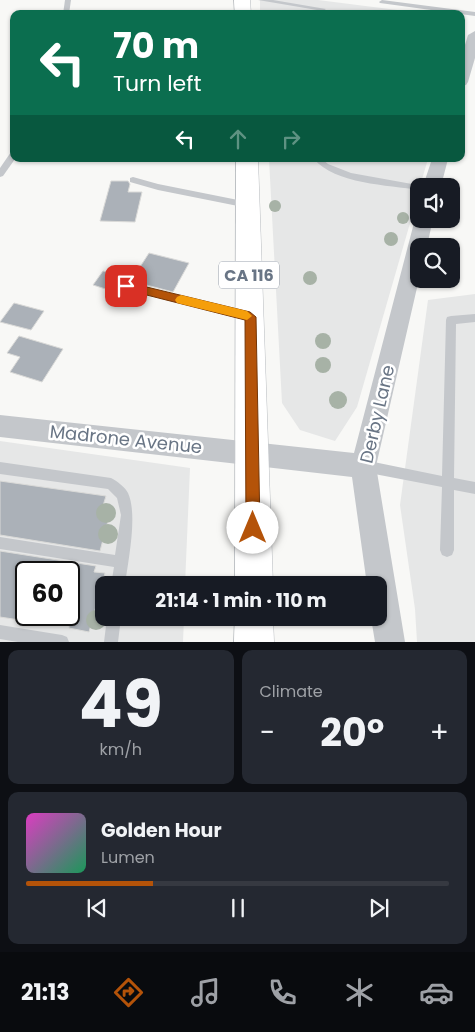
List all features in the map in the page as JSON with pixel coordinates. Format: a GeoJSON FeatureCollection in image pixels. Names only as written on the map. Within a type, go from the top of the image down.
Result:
{"type":"FeatureCollection","features":[{"type":"Feature","properties":{"kind":"main road","name":"CA 116"},"geometry":{"type":"LineString","coordinates":[[247,162],[254,576]]}},
{"type":"Feature","properties":{"kind":"main road"},"geometry":{"type":"LineString","coordinates":[[254,626],[254,642]]}},
{"type":"Feature","properties":{"kind":"street"},"geometry":{"type":"LineString","coordinates":[[465,55],[475,36]]}},
{"type":"Feature","properties":{"kind":"street"},"geometry":{"type":"LineString","coordinates":[[434,178],[439,162]]}},
{"type":"Feature","properties":{"kind":"street","name":"Derby Lane"},"geometry":{"type":"LineString","coordinates":[[390,642],[363,466],[422,228]]}},
{"type":"Feature","properties":{"kind":"street","name":"Madrone Avenue"},"geometry":{"type":"LineString","coordinates":[[0,426],[363,466]]}},
{"type":"Feature","properties":{"kind":"lane"},"geometry":{"type":"LineString","coordinates":[[261,0],[323,9]]}},
{"type":"Feature","properties":{"kind":"lane"},"geometry":{"type":"LineString","coordinates":[[382,2],[444,10]]}},
{"type":"Feature","properties":{"kind":"lane"},"geometry":{"type":"LineString","coordinates":[[0,174],[10,160]]}},
{"type":"Feature","properties":{"kind":"lane"},"geometry":{"type":"LineString","coordinates":[[320,162],[340,173],[410,185]]}},
{"type":"Feature","properties":{"kind":"lane"},"geometry":{"type":"LineString","coordinates":[[133,180],[158,187],[248,205]]}},
{"type":"Feature","properties":{"kind":"lane"},"geometry":{"type":"LineString","coordinates":[[126,286],[250,317]]}},
{"type":"Feature","properties":{"kind":"lane"},"geometry":{"type":"LineString","coordinates":[[447,550],[450,320],[475,318]]}},
{"type":"Feature","properties":{"kind":"lane"},"geometry":{"type":"LineString","coordinates":[[363,466],[475,488]]}},
{"type":"Feature","properties":{"kind":"lane"},"geometry":{"type":"LineString","coordinates":[[0,468],[110,484],[123,495],[127,515],[119,576]]}},
{"type":"Feature","properties":{"kind":"lane"},"geometry":{"type":"LineString","coordinates":[[0,543],[121,562]]}},
{"type":"Feature","properties":{"kind":"lane"},"geometry":{"type":"LineString","coordinates":[[111,642],[113,626]]}},
{"type":"Feature","properties":{"kind":"lane"},"geometry":{"type":"LineString","coordinates":[[0,632],[62,642]]}},
{"type":"Feature","properties":{"kind":"shaded area"},"geometry":{"type":"Polygon","coordinates":[[[260,0],[318,0],[397,10],[260,10],[260,0]]]}},
{"type":"Feature","properties":{"kind":"shaded area"},"geometry":{"type":"Polygon","coordinates":[[[269,162],[427,162],[422,178],[410,178],[410,223],[357,407],[335,441],[300,430],[282,403],[269,162]]]}},
{"type":"Feature","properties":{"kind":"shaded area"},"geometry":{"type":"Polygon","coordinates":[[[475,294],[475,642],[417,642],[415,609],[400,505],[428,300],[475,294]]]}},
{"type":"Feature","properties":{"kind":"shaded area"},"geometry":{"type":"Polygon","coordinates":[[[0,441],[190,468],[185,576],[95,576],[95,626],[184,626],[183,642],[0,642],[0,441]]]}},
{"type":"Feature","properties":{"kind":"building"},"geometry":{"type":"Polygon","coordinates":[[[111,181],[128,181],[130,184],[128,192],[142,192],[135,222],[100,221],[111,181]]]}},
{"type":"Feature","properties":{"kind":"building"},"geometry":{"type":"Polygon","coordinates":[[[149,253],[189,263],[173,292],[131,281],[149,253]]]}},
{"type":"Feature","properties":{"kind":"building"},"geometry":{"type":"Polygon","coordinates":[[[103,271],[122,276],[112,291],[93,285],[103,271]]]}},
{"type":"Feature","properties":{"kind":"building"},"geometry":{"type":"Polygon","coordinates":[[[14,303],[44,311],[31,330],[0,322],[14,303]]]}},
{"type":"Feature","properties":{"kind":"building"},"geometry":{"type":"Polygon","coordinates":[[[19,336],[63,349],[42,382],[10,372],[20,357],[7,353],[19,336]]]}},
{"type":"Feature","properties":{"kind":"building"},"geometry":{"type":"Polygon","coordinates":[[[0,481],[106,496],[99,519],[108,521],[100,551],[0,535],[0,481]]]}},
{"type":"Feature","properties":{"kind":"building"},"geometry":{"type":"Polygon","coordinates":[[[0,551],[64,561],[15,561],[15,619],[0,617],[0,551]]]}},
{"type":"Feature","properties":{"kind":"building"},"geometry":{"type":"Polygon","coordinates":[[[80,564],[96,566],[94,572],[105,573],[104,576],[95,576],[95,610],[89,632],[69,628],[69,626],[80,626],[80,564]]]}},
{"type":"Feature","properties":{"kind":"slow traffic"},"geometry":{"type":"LineString","coordinates":[[181,300],[247,316]]}},
{"type":"Feature","properties":{"kind":"route"},"geometry":{"type":"LineString","coordinates":[[126,286],[250,317],[253,528]]}}]}
